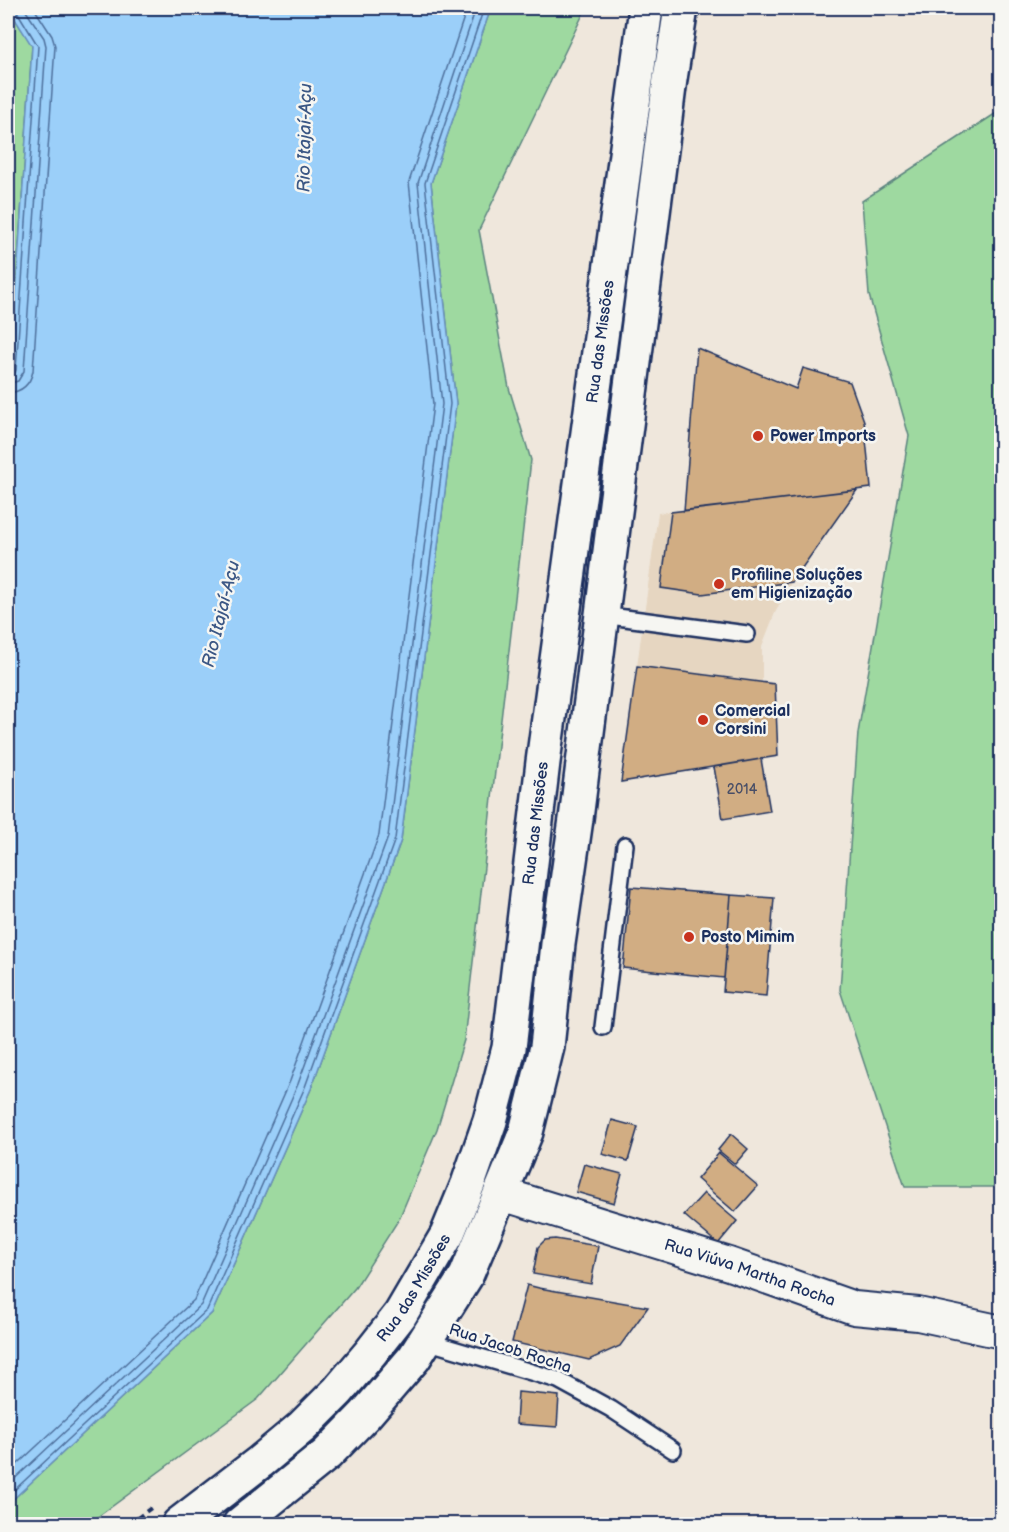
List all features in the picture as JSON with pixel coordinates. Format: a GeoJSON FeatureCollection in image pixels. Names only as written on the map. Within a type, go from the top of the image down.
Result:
{"type":"FeatureCollection","features":[{"type":"Feature","properties":{"kind":"main road","name":"Rua das Missões"},"geometry":{"type":"LineString","coordinates":[[167,1514],[260,1462],[302,1427],[338,1391],[371,1352],[400,1315],[447,1235],[468,1185],[490,1121],[509,1048],[543,762],[646,8]]}},
{"type":"Feature","properties":{"kind":"main road"},"geometry":{"type":"LineString","coordinates":[[240,1524],[327,1454],[365,1415],[426,1341],[466,1276],[526,1132],[547,1047],[558,944],[681,8]]}},
{"type":"Feature","properties":{"kind":"street","name":"Rua Viúva Martha Rocha"},"geometry":{"type":"LineString","coordinates":[[502,1194],[729,1264],[854,1308],[918,1314],[1002,1332]]}},
{"type":"Feature","properties":{"kind":"lane"},"geometry":{"type":"LineString","coordinates":[[602,615],[747,634]]}},
{"type":"Feature","properties":{"kind":"lane"},"geometry":{"type":"LineString","coordinates":[[603,1027],[625,845]]}},
{"type":"Feature","properties":{"kind":"lane","name":"Rua Jacob Rocha"},"geometry":{"type":"LineString","coordinates":[[426,1341],[558,1380],[674,1450]]}},
{"type":"Feature","properties":{"kind":"path"},"geometry":{"type":"LineString","coordinates":[[129,1524],[167,1514]]}},
{"type":"Feature","properties":{"kind":"shaded area","name":"Profiline Soluções em Higienização"},"geometry":{"type":"Polygon","coordinates":[[[857,490],[792,581],[775,613],[762,646],[762,682],[637,666],[658,513],[857,490]]]}},
{"type":"Feature","properties":{"kind":"green space"},"geometry":{"type":"Polygon","coordinates":[[[8,8],[32,45],[8,416],[8,8]]]}},
{"type":"Feature","properties":{"kind":"green space"},"geometry":{"type":"Polygon","coordinates":[[[491,8],[586,8],[479,230],[509,388],[531,460],[464,1040],[437,1129],[399,1219],[355,1288],[258,1399],[88,1524],[8,1524],[8,1504],[212,1313],[311,1089],[401,840],[456,404],[431,183],[491,8]]]}},
{"type":"Feature","properties":{"kind":"green space"},"geometry":{"type":"Polygon","coordinates":[[[1001,110],[1001,1187],[905,1187],[840,990],[858,733],[909,436],[869,295],[862,201],[1001,110]]]}},
{"type":"Feature","properties":{"kind":"water","name":"Rio Itajaí-Açu"},"geometry":{"type":"Polygon","coordinates":[[[8,8],[491,8],[431,183],[456,404],[401,840],[311,1089],[212,1313],[8,1504],[8,416],[32,46],[8,8]]]}},
{"type":"Feature","properties":{"kind":"building"},"geometry":{"type":"Polygon","coordinates":[[[697,348],[796,389],[803,368],[850,382],[864,421],[871,488],[684,511],[697,348]]]}},
{"type":"Feature","properties":{"kind":"building"},"geometry":{"type":"Polygon","coordinates":[[[857,490],[792,582],[702,594],[661,588],[671,512],[857,490]]]}},
{"type":"Feature","properties":{"kind":"building","name":"Comercial Corsini"},"geometry":{"type":"Polygon","coordinates":[[[637,666],[775,684],[778,756],[621,782],[637,666]]]}},
{"type":"Feature","properties":{"kind":"building"},"geometry":{"type":"Polygon","coordinates":[[[761,759],[770,811],[723,819],[714,767],[761,759]]]}},
{"type":"Feature","properties":{"kind":"building"},"geometry":{"type":"Polygon","coordinates":[[[631,887],[731,895],[724,978],[623,968],[631,887]]]}},
{"type":"Feature","properties":{"kind":"building"},"geometry":{"type":"Polygon","coordinates":[[[731,895],[774,898],[766,996],[723,992],[731,895]]]}},
{"type":"Feature","properties":{"kind":"building"},"geometry":{"type":"Polygon","coordinates":[[[612,1120],[638,1127],[628,1161],[602,1154],[612,1120]]]}},
{"type":"Feature","properties":{"kind":"building"},"geometry":{"type":"Polygon","coordinates":[[[731,1134],[748,1149],[735,1164],[718,1150],[731,1134]]]}},
{"type":"Feature","properties":{"kind":"building"},"geometry":{"type":"Polygon","coordinates":[[[719,1153],[758,1186],[735,1212],[697,1179],[719,1153]]]}},
{"type":"Feature","properties":{"kind":"building"},"geometry":{"type":"Polygon","coordinates":[[[584,1164],[622,1174],[614,1203],[576,1192],[584,1164]]]}},
{"type":"Feature","properties":{"kind":"building"},"geometry":{"type":"Polygon","coordinates":[[[704,1193],[737,1221],[718,1244],[684,1215],[704,1193]]]}},
{"type":"Feature","properties":{"kind":"building"},"geometry":{"type":"Polygon","coordinates":[[[555,1239],[598,1246],[591,1284],[533,1274],[538,1247],[545,1240],[555,1239]]]}},
{"type":"Feature","properties":{"kind":"building"},"geometry":{"type":"Polygon","coordinates":[[[527,1285],[648,1307],[620,1346],[589,1360],[512,1342],[527,1285]]]}},
{"type":"Feature","properties":{"kind":"building"},"geometry":{"type":"Polygon","coordinates":[[[518,1392],[559,1396],[557,1427],[516,1424],[518,1392]]]}},
{"type":"Feature","properties":{"kind":"place","name":"Power Imports"},"geometry":{"type":"Point","coordinates":[758,436]}},
{"type":"Feature","properties":{"kind":"place","name":"Profiline Soluções em Higienização"},"geometry":{"type":"Point","coordinates":[719,584]}},
{"type":"Feature","properties":{"kind":"place","name":"Comercial Corsini"},"geometry":{"type":"Point","coordinates":[703,720]}},
{"type":"Feature","properties":{"kind":"place","name":"Posto Mimim"},"geometry":{"type":"Point","coordinates":[689,937]}}]}
